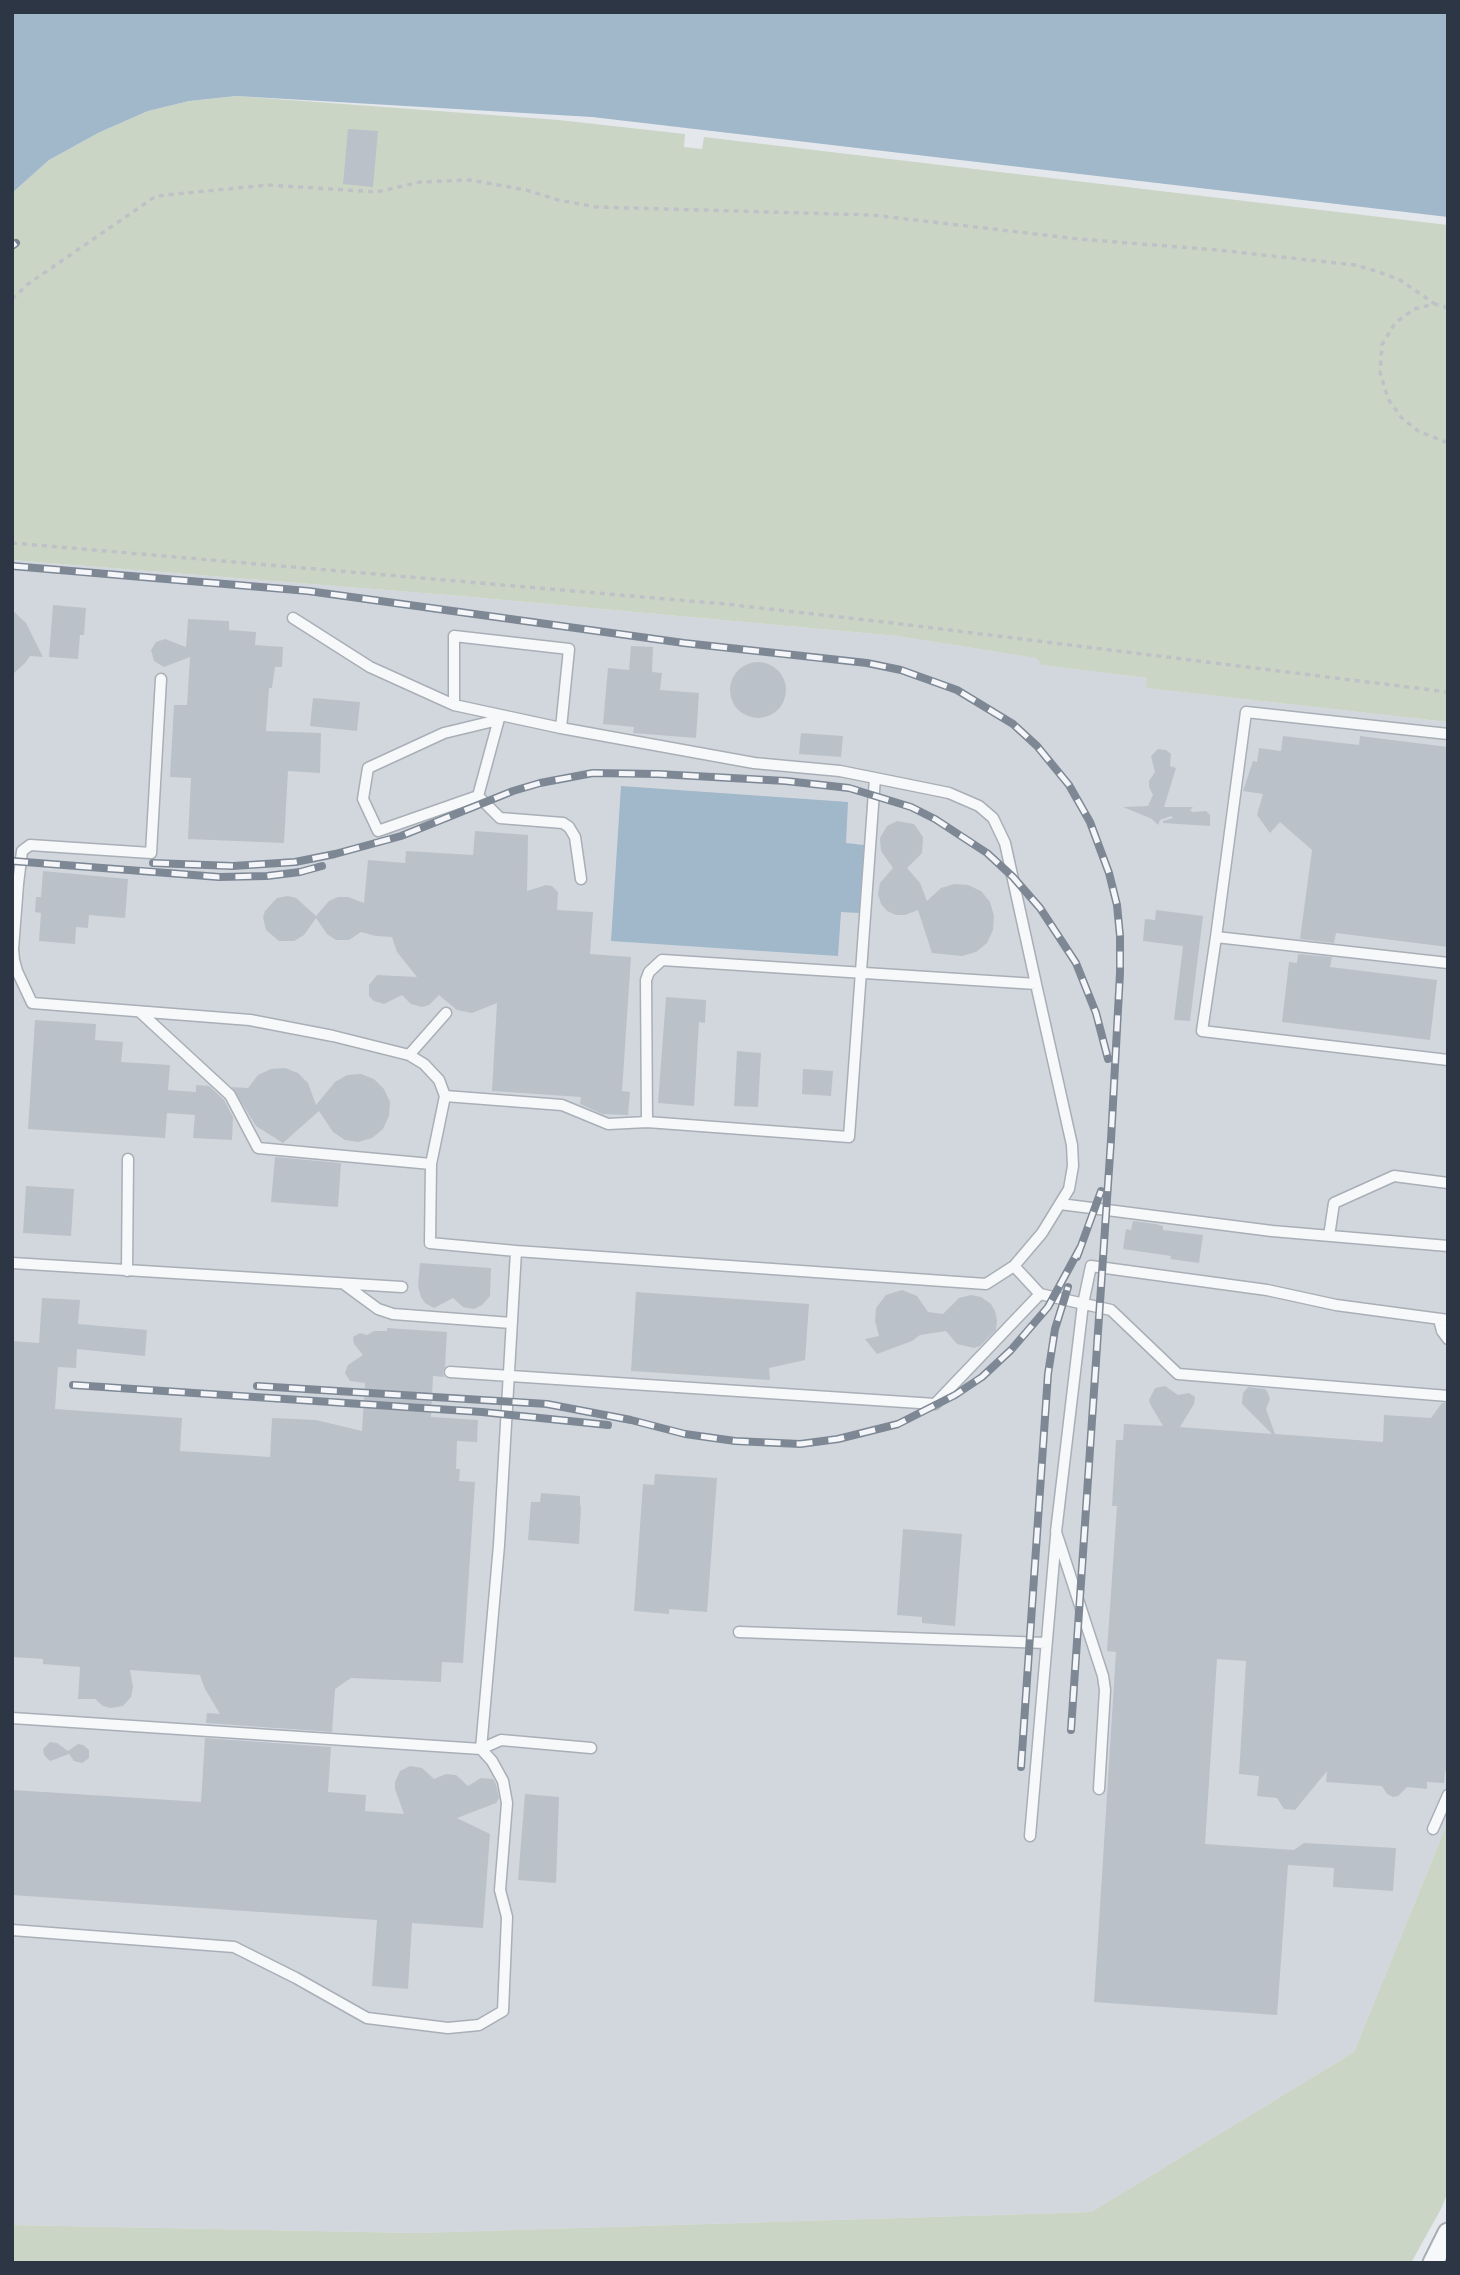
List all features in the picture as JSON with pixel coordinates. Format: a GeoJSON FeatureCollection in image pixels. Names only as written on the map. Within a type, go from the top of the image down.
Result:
{"type":"FeatureCollection","features":[{"type":"Feature","properties":{"kind":"street"},"geometry":{"type":"LineString","coordinates":[[1433,2263],[1448,2233]]}},
{"type":"Feature","properties":{"kind":"lane"},"geometry":{"type":"LineString","coordinates":[[161,679],[151,853],[30,845],[22,851],[15,884],[13,948],[17,971],[33,1003],[250,1020],[333,1036],[409,1055],[439,1080],[445,1096],[431,1164],[430,1243],[986,1284],[1014,1266],[1042,1233],[1069,1189],[1073,1166],[1072,1145],[1005,843],[993,818],[979,806],[949,793],[840,771],[754,763],[499,717],[454,705],[370,667],[293,618]]}},
{"type":"Feature","properties":{"kind":"lane"},"geometry":{"type":"LineString","coordinates":[[454,705],[454,636],[569,649],[561,728]]}},
{"type":"Feature","properties":{"kind":"lane"},"geometry":{"type":"LineString","coordinates":[[1448,734],[1246,712],[1202,1031],[1448,1060]]}},
{"type":"Feature","properties":{"kind":"lane"},"geometry":{"type":"LineString","coordinates":[[478,796],[499,717]]}},
{"type":"Feature","properties":{"kind":"lane"},"geometry":{"type":"LineString","coordinates":[[478,796],[378,831],[363,799],[368,768],[444,733],[499,717]]}},
{"type":"Feature","properties":{"kind":"lane"},"geometry":{"type":"LineString","coordinates":[[445,1096],[562,1105],[608,1124],[647,1122],[849,1136],[863,973],[875,778]]}},
{"type":"Feature","properties":{"kind":"lane"},"geometry":{"type":"LineString","coordinates":[[478,796],[500,818],[563,823],[569,827],[575,837],[581,879]]}},
{"type":"Feature","properties":{"kind":"lane"},"geometry":{"type":"LineString","coordinates":[[1216,937],[1448,963]]}},
{"type":"Feature","properties":{"kind":"lane"},"geometry":{"type":"LineString","coordinates":[[647,1122],[646,980],[649,972],[662,960],[1036,984]]}},
{"type":"Feature","properties":{"kind":"lane"},"geometry":{"type":"LineString","coordinates":[[141,1012],[230,1095],[258,1148],[431,1164]]}},
{"type":"Feature","properties":{"kind":"lane"},"geometry":{"type":"LineString","coordinates":[[409,1055],[446,1013]]}},
{"type":"Feature","properties":{"kind":"lane"},"geometry":{"type":"LineString","coordinates":[[127,1271],[128,1159]]}},
{"type":"Feature","properties":{"kind":"lane"},"geometry":{"type":"LineString","coordinates":[[1329,1236],[1334,1203],[1394,1176],[1448,1183]]}},
{"type":"Feature","properties":{"kind":"lane"},"geometry":{"type":"LineString","coordinates":[[1060,1204],[1272,1231],[1448,1246]]}},
{"type":"Feature","properties":{"kind":"lane"},"geometry":{"type":"LineString","coordinates":[[12,1930],[234,1947],[368,2018],[448,2028],[479,2025],[503,2011],[507,1917],[500,1890],[507,1803],[503,1781],[492,1761],[481,1749],[499,1545],[516,1251]]}},
{"type":"Feature","properties":{"kind":"lane"},"geometry":{"type":"LineString","coordinates":[[12,1263],[402,1287]]}},
{"type":"Feature","properties":{"kind":"lane"},"geometry":{"type":"LineString","coordinates":[[1014,1266],[1040,1294],[1111,1310],[1178,1374],[1448,1396]]}},
{"type":"Feature","properties":{"kind":"lane"},"geometry":{"type":"LineString","coordinates":[[1030,1836],[1056,1532],[1083,1304],[1091,1266],[1267,1290],[1336,1305],[1443,1320],[1442,1331],[1448,1339]]}},
{"type":"Feature","properties":{"kind":"lane"},"geometry":{"type":"LineString","coordinates":[[344,1284],[378,1309],[393,1314],[511,1323]]}},
{"type":"Feature","properties":{"kind":"lane"},"geometry":{"type":"LineString","coordinates":[[450,1372],[935,1404],[1040,1294]]}},
{"type":"Feature","properties":{"kind":"lane"},"geometry":{"type":"LineString","coordinates":[[1056,1532],[1103,1676],[1105,1690],[1099,1789]]}},
{"type":"Feature","properties":{"kind":"lane"},"geometry":{"type":"LineString","coordinates":[[739,1632],[1046,1643]]}},
{"type":"Feature","properties":{"kind":"lane"},"geometry":{"type":"LineString","coordinates":[[12,1718],[481,1749],[501,1740],[591,1748]]}},
{"type":"Feature","properties":{"kind":"lane"},"geometry":{"type":"LineString","coordinates":[[1433,1829],[1448,1795]]}},
{"type":"Feature","properties":{"kind":"path"},"geometry":{"type":"LineString","coordinates":[[12,299],[28,284],[156,196],[268,185],[377,192],[420,182],[470,180],[597,207],[872,215],[1079,239],[1355,265],[1400,280],[1435,304],[1448,307]]}},
{"type":"Feature","properties":{"kind":"path"},"geometry":{"type":"LineString","coordinates":[[1435,304],[1415,310],[1395,323],[1382,345],[1380,372],[1388,399],[1402,418],[1418,431],[1448,443]]}},
{"type":"Feature","properties":{"kind":"path"},"geometry":{"type":"LineString","coordinates":[[12,543],[712,603],[907,624],[1448,692]]}},
{"type":"Feature","properties":{"kind":"shaded area"},"geometry":{"type":"Polygon","coordinates":[[[12,560],[460,596],[897,636],[1037,658],[1043,665],[1147,678],[1147,688],[1448,722],[1448,1821],[1354,2052],[1091,2212],[417,2233],[12,2225],[12,560]]]}},
{"type":"Feature","properties":{"kind":"green space"},"geometry":{"type":"Polygon","coordinates":[[[236,96],[559,120],[685,134],[684,147],[702,149],[704,137],[1448,225],[1448,722],[1146,688],[1147,678],[1042,665],[1036,658],[897,636],[460,596],[12,560],[12,193],[49,160],[100,132],[148,111],[189,101],[236,96]]]}},
{"type":"Feature","properties":{"kind":"green space"},"geometry":{"type":"Polygon","coordinates":[[[1448,1821],[1448,2192],[1411,2263],[12,2263],[12,2225],[417,2233],[1091,2212],[1354,2052],[1448,1821]]]}},
{"type":"Feature","properties":{"kind":"water"},"geometry":{"type":"Polygon","coordinates":[[[12,12],[1448,12],[1448,217],[592,117],[236,96],[189,101],[148,111],[100,132],[49,160],[12,193],[12,12]]]}},
{"type":"Feature","properties":{"kind":"water"},"geometry":{"type":"Polygon","coordinates":[[[621,786],[848,802],[846,843],[864,845],[860,913],[841,912],[838,956],[611,941],[621,786]]]}},
{"type":"Feature","properties":{"kind":"building"},"geometry":{"type":"Polygon","coordinates":[[[348,129],[378,131],[373,187],[343,184],[348,129]]]}},
{"type":"Feature","properties":{"kind":"building"},"geometry":{"type":"Polygon","coordinates":[[[53,605],[86,608],[84,635],[80,635],[78,659],[49,657],[53,605]]]}},
{"type":"Feature","properties":{"kind":"building"},"geometry":{"type":"Polygon","coordinates":[[[12,610],[26,623],[43,657],[30,656],[12,675],[12,610]]]}},
{"type":"Feature","properties":{"kind":"building"},"geometry":{"type":"Polygon","coordinates":[[[188,619],[229,621],[229,630],[256,632],[255,645],[283,647],[282,667],[275,667],[272,688],[269,688],[266,731],[321,733],[320,773],[288,771],[284,843],[188,839],[191,778],[170,777],[174,705],[187,705],[190,657],[164,667],[154,661],[151,650],[156,642],[165,639],[186,647],[188,619]]]}},
{"type":"Feature","properties":{"kind":"building"},"geometry":{"type":"Polygon","coordinates":[[[631,646],[653,647],[652,672],[662,673],[660,690],[699,693],[696,738],[633,733],[634,727],[603,724],[608,668],[629,670],[631,646]]]}},
{"type":"Feature","properties":{"kind":"building"},"geometry":{"type":"Polygon","coordinates":[[[752,662],[764,662],[774,666],[782,674],[786,690],[782,706],[774,714],[764,718],[752,718],[742,714],[734,706],[730,696],[730,684],[734,674],[742,666],[752,662]]]}},
{"type":"Feature","properties":{"kind":"building"},"geometry":{"type":"Polygon","coordinates":[[[313,698],[360,702],[357,731],[310,726],[313,698]]]}},
{"type":"Feature","properties":{"kind":"building"},"geometry":{"type":"Polygon","coordinates":[[[801,733],[843,736],[841,757],[799,754],[801,733]]]}},
{"type":"Feature","properties":{"kind":"building"},"geometry":{"type":"Polygon","coordinates":[[[1283,736],[1359,745],[1360,736],[1448,747],[1448,947],[1336,933],[1334,943],[1300,939],[1312,850],[1280,822],[1270,833],[1257,815],[1263,794],[1243,791],[1253,761],[1257,762],[1259,748],[1281,751],[1283,736]]]}},
{"type":"Feature","properties":{"kind":"building"},"geometry":{"type":"Polygon","coordinates":[[[1158,749],[1171,754],[1170,766],[1176,768],[1164,807],[1193,807],[1190,810],[1193,812],[1206,811],[1210,815],[1210,826],[1163,823],[1173,818],[1171,816],[1160,820],[1158,825],[1152,819],[1123,807],[1148,806],[1153,795],[1149,781],[1155,772],[1151,756],[1158,749]]]}},
{"type":"Feature","properties":{"kind":"building"},"geometry":{"type":"Polygon","coordinates":[[[897,821],[914,824],[923,837],[922,853],[907,868],[920,883],[927,901],[941,888],[954,884],[968,885],[981,891],[990,902],[994,916],[993,930],[987,943],[976,952],[962,956],[932,953],[918,910],[896,915],[881,904],[878,894],[880,883],[893,868],[881,851],[880,838],[887,826],[897,821]]]}},
{"type":"Feature","properties":{"kind":"building"},"geometry":{"type":"Polygon","coordinates":[[[475,831],[528,835],[527,891],[546,885],[552,886],[558,892],[557,910],[593,912],[590,954],[631,957],[622,1091],[630,1092],[628,1115],[602,1114],[580,1104],[581,1097],[492,1091],[497,1003],[472,1013],[457,1010],[439,995],[429,1005],[422,1007],[411,1004],[402,995],[384,1004],[374,1001],[369,996],[369,985],[377,975],[417,977],[397,952],[392,937],[361,932],[349,940],[336,940],[327,934],[316,918],[304,935],[294,941],[279,941],[266,930],[263,917],[265,911],[277,898],[296,898],[316,916],[329,901],[338,897],[348,897],[364,903],[368,860],[405,863],[406,851],[473,855],[475,831]]]}},
{"type":"Feature","properties":{"kind":"building"},"geometry":{"type":"Polygon","coordinates":[[[43,871],[128,879],[125,918],[89,915],[88,928],[76,927],[75,944],[39,941],[41,913],[35,912],[36,897],[41,897],[43,871]]]}},
{"type":"Feature","properties":{"kind":"building"},"geometry":{"type":"Polygon","coordinates":[[[1156,910],[1203,916],[1190,1021],[1174,1020],[1183,946],[1143,941],[1145,919],[1155,920],[1156,910]]]}},
{"type":"Feature","properties":{"kind":"building"},"geometry":{"type":"Polygon","coordinates":[[[1298,954],[1332,957],[1330,967],[1437,980],[1430,1040],[1282,1022],[1289,962],[1297,963],[1298,954]]]}},
{"type":"Feature","properties":{"kind":"building"},"geometry":{"type":"Polygon","coordinates":[[[666,997],[706,1000],[705,1023],[699,1022],[694,1106],[658,1103],[666,997]]]}},
{"type":"Feature","properties":{"kind":"building"},"geometry":{"type":"Polygon","coordinates":[[[35,1020],[96,1024],[95,1040],[123,1042],[121,1062],[170,1065],[168,1090],[196,1092],[196,1085],[209,1086],[224,1100],[233,1117],[232,1140],[193,1138],[195,1115],[167,1113],[165,1138],[28,1129],[35,1020]]]}},
{"type":"Feature","properties":{"kind":"building"},"geometry":{"type":"Polygon","coordinates":[[[737,1051],[761,1053],[758,1107],[734,1106],[737,1051]]]}},
{"type":"Feature","properties":{"kind":"building"},"geometry":{"type":"Polygon","coordinates":[[[285,1068],[298,1073],[308,1083],[316,1105],[335,1082],[347,1075],[361,1074],[374,1079],[384,1089],[390,1102],[389,1116],[383,1129],[372,1138],[358,1142],[345,1140],[333,1132],[319,1111],[283,1143],[256,1126],[232,1087],[248,1088],[258,1075],[271,1069],[285,1068]]]}},
{"type":"Feature","properties":{"kind":"building"},"geometry":{"type":"Polygon","coordinates":[[[803,1069],[833,1071],[831,1096],[802,1094],[803,1069]]]}},
{"type":"Feature","properties":{"kind":"building"},"geometry":{"type":"Polygon","coordinates":[[[275,1157],[341,1163],[338,1207],[271,1202],[275,1157]]]}},
{"type":"Feature","properties":{"kind":"building"},"geometry":{"type":"Polygon","coordinates":[[[26,1186],[74,1189],[71,1236],[23,1233],[26,1186]]]}},
{"type":"Feature","properties":{"kind":"building"},"geometry":{"type":"Polygon","coordinates":[[[1133,1221],[1163,1226],[1163,1230],[1203,1235],[1199,1263],[1123,1249],[1126,1229],[1131,1230],[1133,1221]]]}},
{"type":"Feature","properties":{"kind":"building"},"geometry":{"type":"Polygon","coordinates":[[[420,1263],[491,1268],[490,1296],[474,1309],[463,1307],[453,1298],[434,1308],[421,1297],[418,1286],[420,1263]]]}},
{"type":"Feature","properties":{"kind":"building"},"geometry":{"type":"Polygon","coordinates":[[[902,1290],[917,1296],[928,1312],[943,1314],[959,1298],[971,1295],[981,1297],[991,1304],[995,1311],[996,1330],[980,1346],[974,1348],[957,1344],[946,1331],[920,1335],[912,1341],[877,1354],[865,1339],[879,1336],[875,1321],[876,1308],[886,1295],[902,1290]]]}},
{"type":"Feature","properties":{"kind":"building"},"geometry":{"type":"Polygon","coordinates":[[[636,1292],[809,1304],[805,1360],[769,1368],[770,1380],[631,1371],[636,1292]]]}},
{"type":"Feature","properties":{"kind":"building"},"geometry":{"type":"Polygon","coordinates":[[[42,1298],[80,1300],[78,1324],[147,1330],[145,1356],[77,1349],[76,1368],[58,1367],[55,1409],[182,1418],[180,1451],[270,1457],[272,1418],[316,1420],[362,1431],[365,1383],[350,1381],[345,1373],[348,1365],[363,1355],[354,1344],[353,1337],[360,1333],[367,1335],[374,1331],[387,1331],[387,1328],[447,1332],[444,1377],[433,1376],[431,1417],[478,1420],[477,1442],[457,1441],[456,1469],[460,1469],[459,1481],[475,1482],[463,1663],[442,1662],[441,1682],[351,1678],[335,1689],[332,1732],[206,1723],[207,1713],[220,1714],[200,1675],[130,1670],[133,1687],[131,1697],[123,1706],[110,1708],[95,1699],[78,1699],[80,1667],[43,1664],[43,1659],[12,1657],[12,1341],[39,1343],[42,1298]]]}},
{"type":"Feature","properties":{"kind":"building"},"geometry":{"type":"Polygon","coordinates":[[[1165,1386],[1178,1395],[1189,1393],[1195,1397],[1194,1404],[1180,1427],[1272,1434],[1242,1404],[1243,1393],[1248,1387],[1265,1389],[1268,1393],[1270,1399],[1266,1409],[1275,1434],[1383,1442],[1384,1415],[1431,1418],[1442,1403],[1448,1403],[1448,1771],[1445,1771],[1444,1783],[1427,1782],[1427,1789],[1407,1787],[1393,1797],[1387,1794],[1382,1786],[1326,1782],[1327,1771],[1295,1810],[1284,1809],[1277,1798],[1257,1796],[1259,1776],[1239,1774],[1246,1661],[1217,1659],[1205,1844],[1294,1850],[1304,1843],[1396,1848],[1393,1891],[1333,1887],[1334,1868],[1288,1865],[1277,2015],[1094,2002],[1116,1652],[1107,1651],[1117,1506],[1112,1506],[1116,1440],[1123,1440],[1124,1424],[1163,1426],[1149,1400],[1155,1388],[1165,1386]]]}},
{"type":"Feature","properties":{"kind":"building"},"geometry":{"type":"Polygon","coordinates":[[[655,1474],[717,1478],[707,1612],[669,1609],[669,1614],[634,1611],[643,1484],[654,1485],[655,1474]]]}},
{"type":"Feature","properties":{"kind":"building"},"geometry":{"type":"Polygon","coordinates":[[[541,1493],[580,1496],[579,1544],[528,1540],[531,1502],[540,1502],[541,1493]]]}},
{"type":"Feature","properties":{"kind":"building"},"geometry":{"type":"Polygon","coordinates":[[[903,1529],[962,1534],[955,1626],[922,1623],[922,1617],[897,1615],[903,1529]]]}},
{"type":"Feature","properties":{"kind":"building"},"geometry":{"type":"Polygon","coordinates":[[[205,1738],[331,1747],[328,1792],[366,1795],[365,1811],[404,1814],[395,1782],[400,1771],[410,1766],[422,1768],[434,1779],[446,1774],[456,1775],[468,1786],[481,1778],[493,1779],[499,1798],[496,1803],[457,1818],[490,1834],[483,1928],[412,1923],[408,1989],[372,1986],[377,1920],[12,1895],[12,1790],[201,1802],[205,1738]]]}},
{"type":"Feature","properties":{"kind":"building"},"geometry":{"type":"Polygon","coordinates":[[[50,1742],[57,1743],[68,1751],[78,1744],[83,1745],[89,1750],[89,1758],[82,1763],[74,1761],[69,1754],[50,1761],[44,1755],[43,1749],[50,1742]]]}},
{"type":"Feature","properties":{"kind":"building"},"geometry":{"type":"Polygon","coordinates":[[[525,1794],[559,1797],[556,1883],[518,1880],[525,1794]]]}},
{"type":"Feature","properties":{"kind":"railway"},"geometry":{"type":"LineString","coordinates":[[12,246],[16,243]]}},
{"type":"Feature","properties":{"kind":"railway"},"geometry":{"type":"LineString","coordinates":[[12,566],[308,591],[684,643],[867,663],[901,670],[957,690],[1013,724],[1037,746],[1069,785],[1090,822],[1109,873],[1117,905],[1120,936],[1111,1140],[1071,1730]]}},
{"type":"Feature","properties":{"kind":"railway"},"geometry":{"type":"LineString","coordinates":[[153,863],[233,866],[295,862],[335,854],[401,836],[513,791],[593,773],[786,781],[849,788],[911,807],[935,819],[987,853],[1013,877],[1040,908],[1076,963],[1096,1013],[1108,1059]]}},
{"type":"Feature","properties":{"kind":"railway"},"geometry":{"type":"LineString","coordinates":[[12,861],[219,877],[267,876],[322,866]]}},
{"type":"Feature","properties":{"kind":"railway"},"geometry":{"type":"LineString","coordinates":[[1077,1257],[1101,1191]]}},
{"type":"Feature","properties":{"kind":"railway"},"geometry":{"type":"LineString","coordinates":[[257,1386],[547,1404],[631,1420],[685,1434],[735,1441],[800,1444],[838,1439],[898,1424],[955,1395],[982,1377],[1011,1350],[1048,1307],[1080,1248]]}},
{"type":"Feature","properties":{"kind":"railway"},"geometry":{"type":"LineString","coordinates":[[1021,1767],[1048,1374],[1055,1329],[1068,1287]]}},
{"type":"Feature","properties":{"kind":"railway"},"geometry":{"type":"LineString","coordinates":[[73,1385],[482,1412],[608,1425]]}}]}
